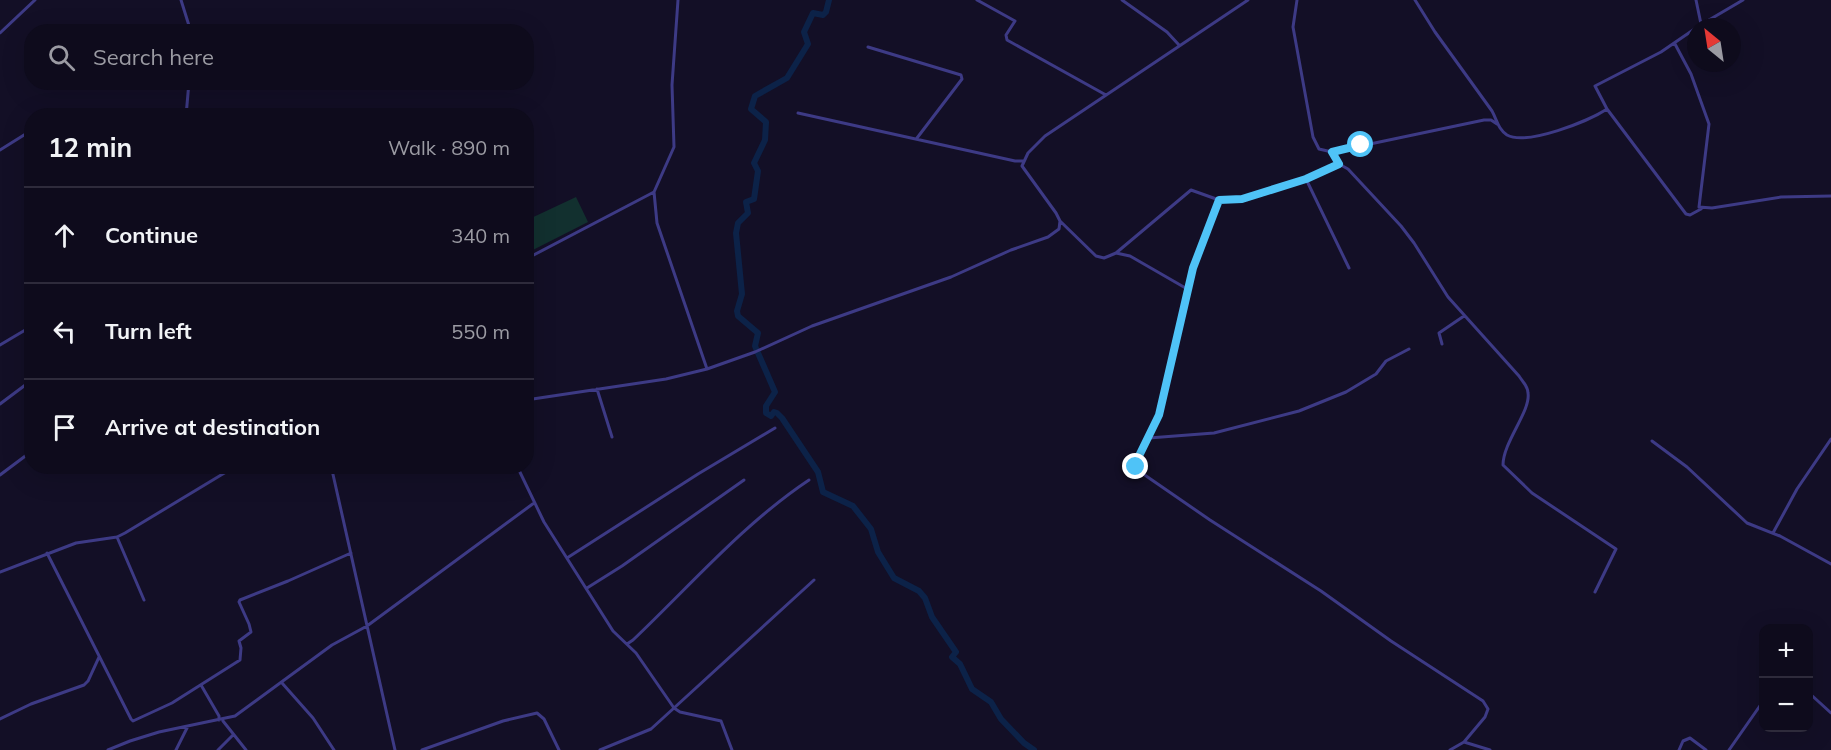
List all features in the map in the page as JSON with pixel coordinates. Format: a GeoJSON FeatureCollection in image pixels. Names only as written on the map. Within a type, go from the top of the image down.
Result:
{"type":"FeatureCollection","features":[{"type":"Feature","properties":{"kind":"street"},"geometry":{"type":"LineString","coordinates":[[0,33],[35,0]]}},
{"type":"Feature","properties":{"kind":"street"},"geometry":{"type":"LineString","coordinates":[[181,0],[188,24]]}},
{"type":"Feature","properties":{"kind":"street"},"geometry":{"type":"LineString","coordinates":[[678,0],[672,85],[674,147],[654,192],[657,223],[707,369]]}},
{"type":"Feature","properties":{"kind":"street"},"geometry":{"type":"LineString","coordinates":[[977,0],[1015,21],[1006,36],[1007,40],[1106,95]]}},
{"type":"Feature","properties":{"kind":"street"},"geometry":{"type":"LineString","coordinates":[[1122,0],[1167,32],[1179,46]]}},
{"type":"Feature","properties":{"kind":"street"},"geometry":{"type":"LineString","coordinates":[[1248,0],[1039,141],[1023,161],[1024,170],[1053,208],[1060,222],[1096,256],[1104,258],[1116,253],[1191,190],[1219,200],[1242,199],[1306,179],[1339,164]]}},
{"type":"Feature","properties":{"kind":"street"},"geometry":{"type":"LineString","coordinates":[[1297,0],[1293,27],[1313,137],[1317,147],[1332,152],[1484,120],[1491,120],[1509,136],[1525,137],[1572,127],[1607,109]]}},
{"type":"Feature","properties":{"kind":"street"},"geometry":{"type":"LineString","coordinates":[[1415,0],[1435,32],[1492,111],[1497,124]]}},
{"type":"Feature","properties":{"kind":"street"},"geometry":{"type":"LineString","coordinates":[[1696,0],[1697,18]]}},
{"type":"Feature","properties":{"kind":"street"},"geometry":{"type":"LineString","coordinates":[[1712,18],[1743,0]]}},
{"type":"Feature","properties":{"kind":"street"},"geometry":{"type":"LineString","coordinates":[[1687,35],[1675,44],[1595,85],[1594,88],[1607,109],[1686,214],[1702,208],[1788,197],[1831,196]]}},
{"type":"Feature","properties":{"kind":"street"},"geometry":{"type":"LineString","coordinates":[[1675,44],[1691,74],[1709,123],[1698,204],[1702,208]]}},
{"type":"Feature","properties":{"kind":"street"},"geometry":{"type":"LineString","coordinates":[[868,47],[961,75],[962,79],[917,138]]}},
{"type":"Feature","properties":{"kind":"street"},"geometry":{"type":"LineString","coordinates":[[187,108],[188,90]]}},
{"type":"Feature","properties":{"kind":"street"},"geometry":{"type":"LineString","coordinates":[[798,113],[986,155],[1023,161]]}},
{"type":"Feature","properties":{"kind":"street"},"geometry":{"type":"LineString","coordinates":[[0,150],[24,135]]}},
{"type":"Feature","properties":{"kind":"street"},"geometry":{"type":"LineString","coordinates":[[1332,152],[1339,164],[1348,169],[1401,226],[1444,291],[1519,376],[1528,391],[1528,398],[1507,445],[1503,465],[1532,493],[1616,549],[1594,592]]}},
{"type":"Feature","properties":{"kind":"street"},"geometry":{"type":"LineString","coordinates":[[1306,179],[1349,268]]}},
{"type":"Feature","properties":{"kind":"street"},"geometry":{"type":"LineString","coordinates":[[534,255],[654,192]]}},
{"type":"Feature","properties":{"kind":"street"},"geometry":{"type":"LineString","coordinates":[[1219,200],[1199,252],[1163,400],[1155,426],[1136,463],[1138,470],[1209,520],[1321,591],[1391,641],[1485,702],[1488,713],[1464,742],[1450,750]]}},
{"type":"Feature","properties":{"kind":"street"},"geometry":{"type":"LineString","coordinates":[[534,399],[666,379],[707,369],[755,352],[812,326],[945,279],[1011,250],[1048,237],[1058,231],[1060,222]]}},
{"type":"Feature","properties":{"kind":"street"},"geometry":{"type":"LineString","coordinates":[[1116,253],[1130,256],[1189,290]]}},
{"type":"Feature","properties":{"kind":"street"},"geometry":{"type":"LineString","coordinates":[[1442,344],[1439,333],[1464,316]]}},
{"type":"Feature","properties":{"kind":"street"},"geometry":{"type":"LineString","coordinates":[[0,345],[24,331]]}},
{"type":"Feature","properties":{"kind":"street"},"geometry":{"type":"LineString","coordinates":[[1149,438],[1214,433],[1299,411],[1346,392],[1376,374],[1386,361],[1409,349]]}},
{"type":"Feature","properties":{"kind":"street"},"geometry":{"type":"LineString","coordinates":[[0,404],[24,386]]}},
{"type":"Feature","properties":{"kind":"street"},"geometry":{"type":"LineString","coordinates":[[597,389],[612,437]]}},
{"type":"Feature","properties":{"kind":"street"},"geometry":{"type":"LineString","coordinates":[[567,558],[698,474],[775,428]]}},
{"type":"Feature","properties":{"kind":"street"},"geometry":{"type":"LineString","coordinates":[[1773,533],[1797,489],[1831,439]]}},
{"type":"Feature","properties":{"kind":"street"},"geometry":{"type":"LineString","coordinates":[[1652,441],[1687,467],[1747,523],[1773,533],[1831,564]]}},
{"type":"Feature","properties":{"kind":"street"},"geometry":{"type":"LineString","coordinates":[[0,475],[24,457]]}},
{"type":"Feature","properties":{"kind":"street"},"geometry":{"type":"LineString","coordinates":[[0,572],[76,543],[117,537],[223,474]]}},
{"type":"Feature","properties":{"kind":"street"},"geometry":{"type":"LineString","coordinates":[[333,474],[395,750]]}},
{"type":"Feature","properties":{"kind":"street"},"geometry":{"type":"LineString","coordinates":[[521,474],[534,503],[614,631],[636,653],[674,708],[680,712],[721,721],[732,750]]}},
{"type":"Feature","properties":{"kind":"street"},"geometry":{"type":"LineString","coordinates":[[587,588],[744,480]]}},
{"type":"Feature","properties":{"kind":"street"},"geometry":{"type":"LineString","coordinates":[[627,644],[741,536],[809,480]]}},
{"type":"Feature","properties":{"kind":"street"},"geometry":{"type":"LineString","coordinates":[[108,750],[130,741],[235,716],[332,645],[367,626],[534,503]]}},
{"type":"Feature","properties":{"kind":"street"},"geometry":{"type":"LineString","coordinates":[[117,537],[144,600]]}},
{"type":"Feature","properties":{"kind":"street"},"geometry":{"type":"LineString","coordinates":[[47,553],[132,721],[172,703],[240,660],[241,648],[238,640],[251,632],[240,600],[351,553]]}},
{"type":"Feature","properties":{"kind":"street"},"geometry":{"type":"LineString","coordinates":[[600,750],[651,729],[814,580]]}},
{"type":"Feature","properties":{"kind":"street"},"geometry":{"type":"LineString","coordinates":[[0,719],[31,704],[84,685],[99,657]]}},
{"type":"Feature","properties":{"kind":"street"},"geometry":{"type":"LineString","coordinates":[[282,683],[313,718],[334,750]]}},
{"type":"Feature","properties":{"kind":"street"},"geometry":{"type":"LineString","coordinates":[[201,685],[221,720],[246,750]]}},
{"type":"Feature","properties":{"kind":"street"},"geometry":{"type":"LineString","coordinates":[[1813,696],[1831,713]]}},
{"type":"Feature","properties":{"kind":"street"},"geometry":{"type":"LineString","coordinates":[[1729,750],[1759,707]]}},
{"type":"Feature","properties":{"kind":"street"},"geometry":{"type":"LineString","coordinates":[[422,750],[502,722],[537,713],[544,719],[559,750]]}},
{"type":"Feature","properties":{"kind":"street"},"geometry":{"type":"LineString","coordinates":[[176,750],[188,726]]}},
{"type":"Feature","properties":{"kind":"street"},"geometry":{"type":"LineString","coordinates":[[218,750],[233,735]]}},
{"type":"Feature","properties":{"kind":"street"},"geometry":{"type":"LineString","coordinates":[[1679,750],[1683,741],[1690,738],[1706,750]]}},
{"type":"Feature","properties":{"kind":"street"},"geometry":{"type":"LineString","coordinates":[[1464,742],[1490,750]]}},
{"type":"Feature","properties":{"kind":"green space"},"geometry":{"type":"Polygon","coordinates":[[[576,197],[588,222],[534,249],[534,217],[576,197]]]}},
{"type":"Feature","properties":{"kind":"waterway"},"geometry":{"type":"LineString","coordinates":[[829,0],[823,15],[813,13],[804,32],[808,44],[787,78],[755,96],[751,109],[766,122],[765,140],[754,163],[758,171],[754,199],[746,202],[748,213],[738,223],[736,233],[742,294],[737,311],[738,316],[758,333],[755,346],[775,392],[766,406],[766,413],[771,416],[774,412],[782,418],[818,472],[823,492],[853,506],[871,529],[878,552],[894,578],[919,591],[925,598],[932,617],[956,652],[952,657],[960,664],[972,689],[991,702],[1001,719],[1034,750]]}},
{"type":"Feature","properties":{"kind":"route"},"geometry":{"type":"LineString","coordinates":[[1136,467],[1137,460],[1159,415],[1193,268],[1219,200],[1242,199],[1319,174],[1339,164],[1332,152],[1361,145]]}}]}
